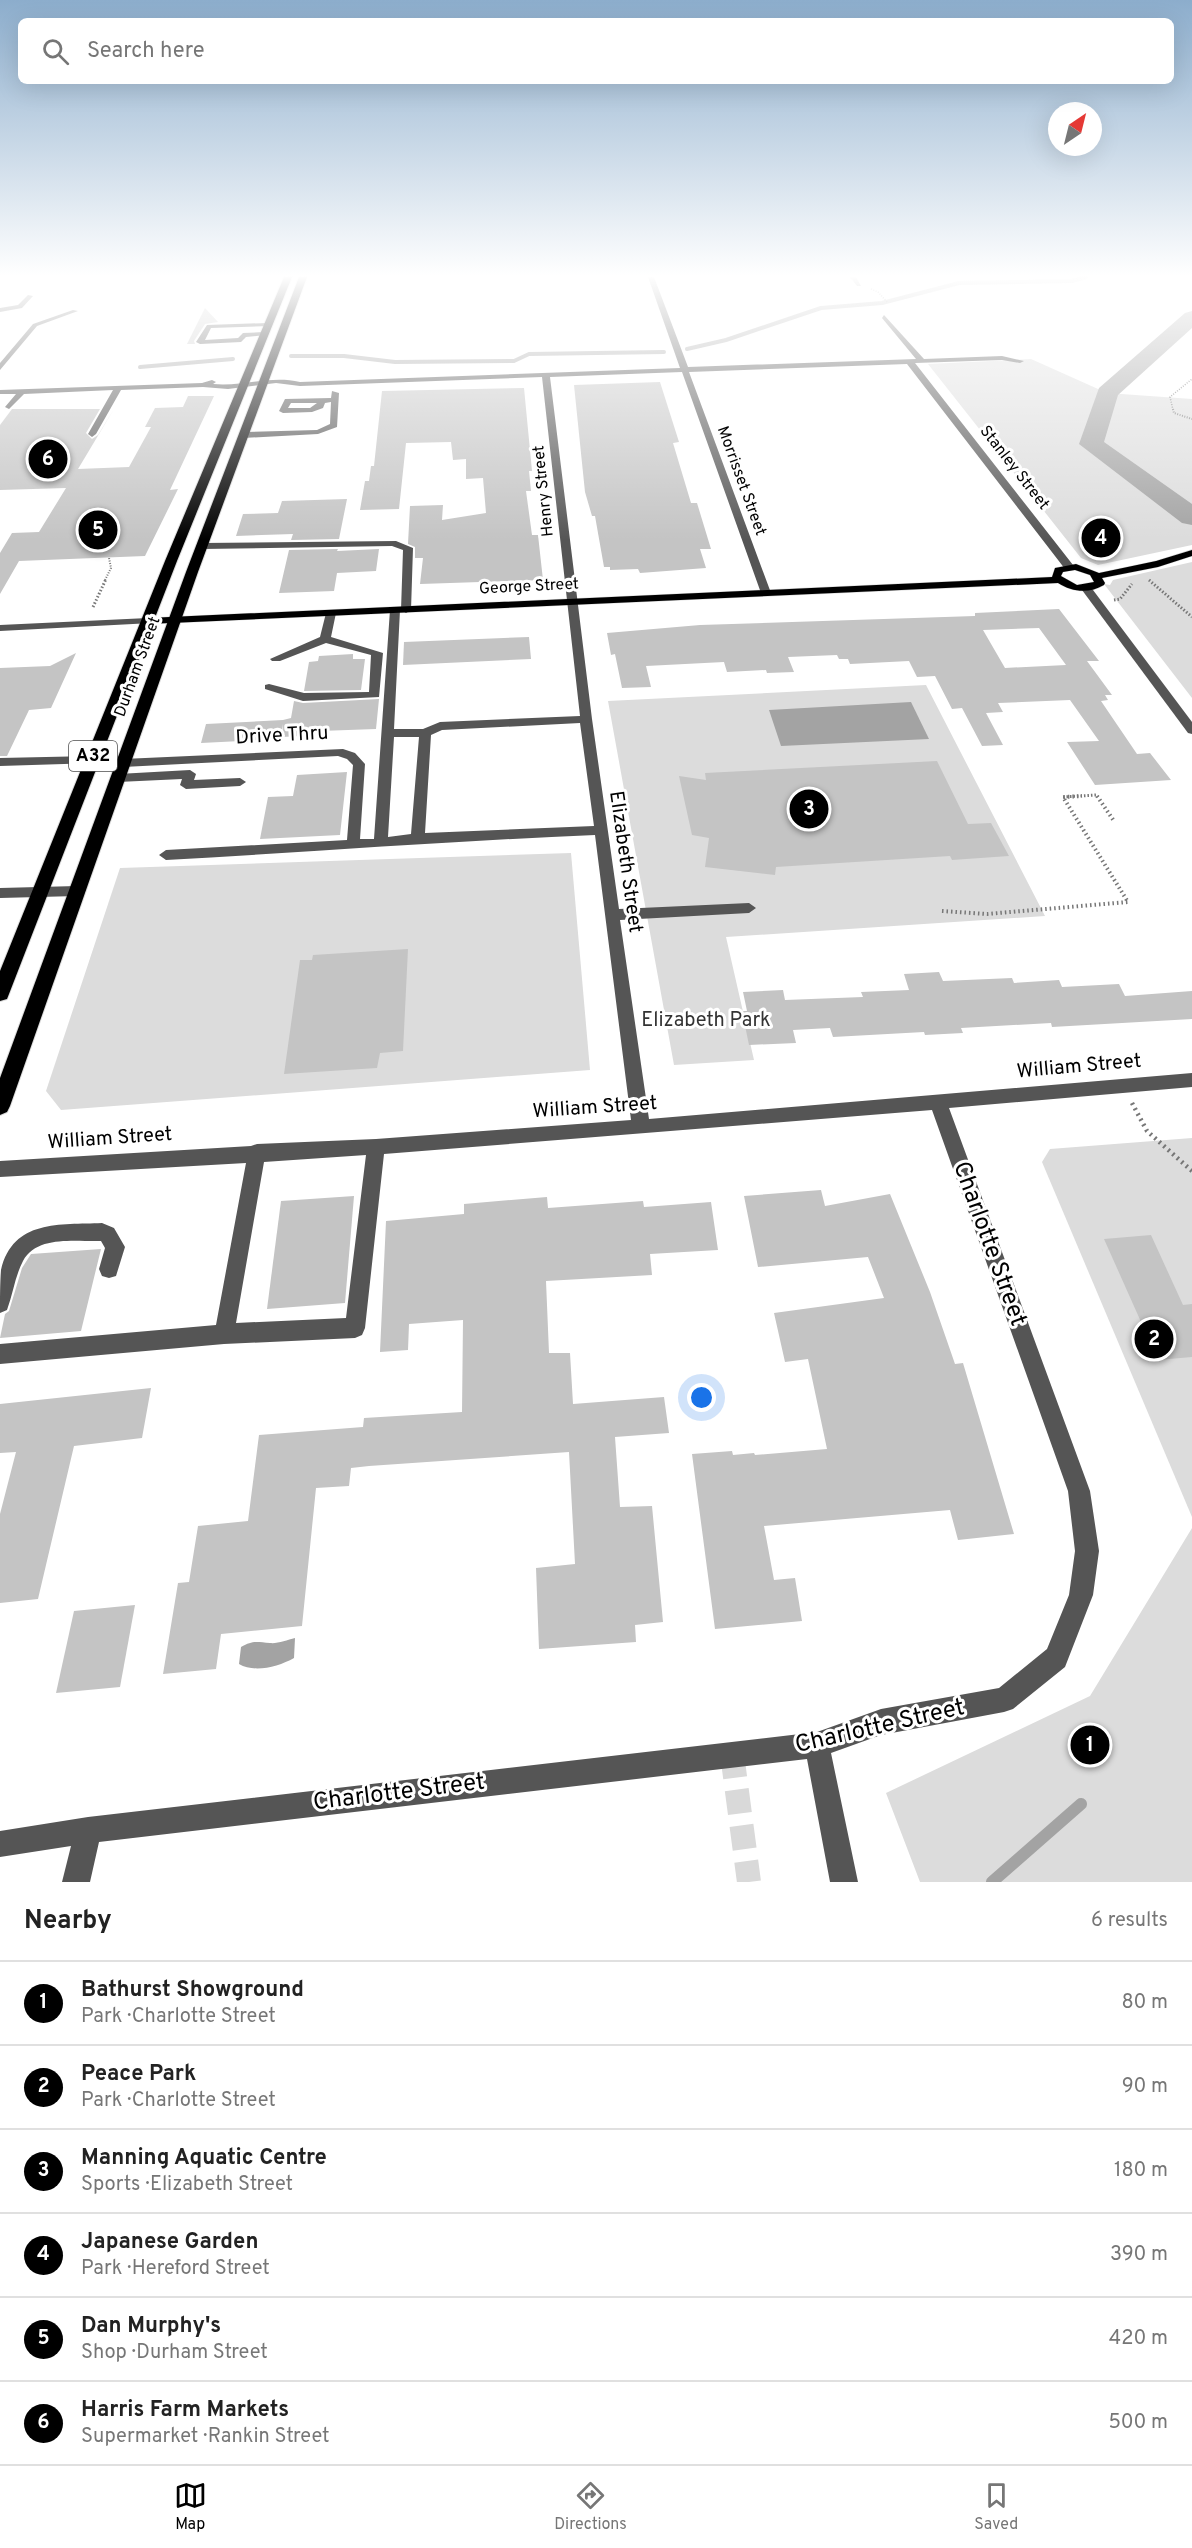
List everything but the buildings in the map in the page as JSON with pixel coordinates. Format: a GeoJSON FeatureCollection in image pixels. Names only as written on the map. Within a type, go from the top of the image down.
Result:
{"type":"FeatureCollection","features":[{"type":"Feature","properties":{"kind":"highway","name":"Durham Street"},"geometry":{"type":"LineString","coordinates":[[0,994],[251,365]]}},
{"type":"Feature","properties":{"kind":"highway","name":"Durham Street"},"geometry":{"type":"LineString","coordinates":[[0,1106],[270,365]]}},
{"type":"Feature","properties":{"kind":"main road"},"geometry":{"type":"LineString","coordinates":[[1098,576],[1158,564],[1192,553]]}},
{"type":"Feature","properties":{"kind":"main road"},"geometry":{"type":"LineString","coordinates":[[1059,580],[1056,573],[1069,567],[1089,570],[1098,576],[1100,583],[1086,588]]}},
{"type":"Feature","properties":{"kind":"main road","name":"George Street"},"geometry":{"type":"LineString","coordinates":[[148,621],[1059,580],[1074,587],[1086,588]]}},
{"type":"Feature","properties":{"kind":"street","name":"Morrisset Street"},"geometry":{"type":"LineString","coordinates":[[683,365],[766,593]]}},
{"type":"Feature","properties":{"kind":"street"},"geometry":{"type":"LineString","coordinates":[[259,393],[300,384],[839,365]]}},
{"type":"Feature","properties":{"kind":"street","name":"Stanley Street"},"geometry":{"type":"LineString","coordinates":[[912,365],[1069,567]]}},
{"type":"Feature","properties":{"kind":"street","name":"Henry Street"},"geometry":{"type":"LineString","coordinates":[[546,376],[571,602]]}},
{"type":"Feature","properties":{"kind":"street"},"geometry":{"type":"LineString","coordinates":[[0,392],[203,386],[212,388],[244,382],[291,381],[300,384]]}},
{"type":"Feature","properties":{"kind":"street"},"geometry":{"type":"LineString","coordinates":[[92,434],[118,388]]}},
{"type":"Feature","properties":{"kind":"street"},"geometry":{"type":"LineString","coordinates":[[9,407],[22,391]]}},
{"type":"Feature","properties":{"kind":"street"},"geometry":{"type":"LineString","coordinates":[[243,435],[318,432],[334,425],[336,412],[334,396],[321,400],[320,406],[312,410],[283,411],[288,401]]}},
{"type":"Feature","properties":{"kind":"street"},"geometry":{"type":"LineString","coordinates":[[202,546],[393,543],[408,548],[388,733],[381,843]]}},
{"type":"Feature","properties":{"kind":"street"},"geometry":{"type":"LineString","coordinates":[[1086,588],[1192,730]]}},
{"type":"Feature","properties":{"kind":"street","name":"Elizabeth Street"},"geometry":{"type":"LineString","coordinates":[[571,602],[641,1127]]}},
{"type":"Feature","properties":{"kind":"street"},"geometry":{"type":"LineString","coordinates":[[325,639],[331,613]]}},
{"type":"Feature","properties":{"kind":"street","name":"George Street"},"geometry":{"type":"LineString","coordinates":[[0,628],[148,621]]}},
{"type":"Feature","properties":{"kind":"street"},"geometry":{"type":"LineString","coordinates":[[269,687],[303,697],[375,695],[377,653],[325,639],[276,659]]}},
{"type":"Feature","properties":{"kind":"street"},"geometry":{"type":"LineString","coordinates":[[388,733],[425,733],[440,726],[586,719]]}},
{"type":"Feature","properties":{"kind":"street"},"geometry":{"type":"LineString","coordinates":[[418,838],[425,733]]}},
{"type":"Feature","properties":{"kind":"street","name":"Drive Thru"},"geometry":{"type":"LineString","coordinates":[[123,763],[339,752],[351,756],[359,764],[354,845]]}},
{"type":"Feature","properties":{"kind":"street"},"geometry":{"type":"LineString","coordinates":[[0,762],[92,760]]}},
{"type":"Feature","properties":{"kind":"street"},"geometry":{"type":"LineString","coordinates":[[118,778],[190,774],[186,785],[240,782],[232,770],[194,760]]}},
{"type":"Feature","properties":{"kind":"street"},"geometry":{"type":"LineString","coordinates":[[166,855],[354,845],[418,838],[601,830]]}},
{"type":"Feature","properties":{"kind":"street"},"geometry":{"type":"LineString","coordinates":[[0,893],[77,891]]}},
{"type":"Feature","properties":{"kind":"street"},"geometry":{"type":"LineString","coordinates":[[614,915],[749,908]]}},
{"type":"Feature","properties":{"kind":"street","name":"William Street"},"geometry":{"type":"LineString","coordinates":[[0,1169],[257,1152],[376,1147],[1192,1080]]}},
{"type":"Feature","properties":{"kind":"street","name":"Charlotte Street"},"geometry":{"type":"LineString","coordinates":[[0,1844],[88,1830],[817,1745],[881,1722],[1004,1700],[1056,1658],[1081,1595],[1087,1551],[1079,1491],[938,1102]]}},
{"type":"Feature","properties":{"kind":"street"},"geometry":{"type":"LineString","coordinates":[[0,1353],[224,1334],[355,1328],[376,1147]]}},
{"type":"Feature","properties":{"kind":"street"},"geometry":{"type":"LineString","coordinates":[[224,1334],[257,1152]]}},
{"type":"Feature","properties":{"kind":"street"},"geometry":{"type":"LineString","coordinates":[[0,1303],[15,1256],[26,1243],[40,1236],[102,1232],[108,1234],[115,1247],[110,1269]]}},
{"type":"Feature","properties":{"kind":"street"},"geometry":{"type":"LineString","coordinates":[[817,1745],[844,1882]]}},
{"type":"Feature","properties":{"kind":"street"},"geometry":{"type":"LineString","coordinates":[[76,1882],[88,1830]]}},
{"type":"Feature","properties":{"kind":"path"},"geometry":{"type":"LineString","coordinates":[[1192,379],[1170,398],[1174,413],[1192,419]]}},
{"type":"Feature","properties":{"kind":"path"},"geometry":{"type":"LineString","coordinates":[[93,607],[111,568],[109,558]]}},
{"type":"Feature","properties":{"kind":"path"},"geometry":{"type":"LineString","coordinates":[[1141,580],[1149,579],[1192,617]]}},
{"type":"Feature","properties":{"kind":"path"},"geometry":{"type":"LineString","coordinates":[[1095,601],[1120,599],[1134,582]]}},
{"type":"Feature","properties":{"kind":"path"},"geometry":{"type":"LineString","coordinates":[[942,911],[987,914],[1128,902],[1063,797],[1096,795],[1114,821]]}},
{"type":"Feature","properties":{"kind":"path"},"geometry":{"type":"LineString","coordinates":[[1122,1086],[1147,1131],[1192,1171]]}},
{"type":"Feature","properties":{"kind":"green space"},"geometry":{"type":"Polygon","coordinates":[[[929,365],[1044,365],[1107,393],[1192,399],[1192,545],[1098,565],[1081,558],[929,365]]]}},
{"type":"Feature","properties":{"kind":"green space"},"geometry":{"type":"Polygon","coordinates":[[[1192,562],[1192,698],[1104,584],[1110,585],[1113,580],[1192,562]]]}},
{"type":"Feature","properties":{"kind":"green space","name":"Elizabeth Park"},"geometry":{"type":"Polygon","coordinates":[[[926,685],[1045,916],[726,937],[754,1060],[674,1065],[608,701],[926,685]]]}},
{"type":"Feature","properties":{"kind":"green space"},"geometry":{"type":"Polygon","coordinates":[[[571,853],[590,1070],[61,1110],[46,1091],[120,868],[571,853]]]}},
{"type":"Feature","properties":{"kind":"green space"},"geometry":{"type":"Polygon","coordinates":[[[1192,1138],[1192,1517],[1042,1162],[1050,1149],[1192,1138]]]}},
{"type":"Feature","properties":{"kind":"green space"},"geometry":{"type":"Polygon","coordinates":[[[1192,1528],[1192,1882],[920,1882],[886,1793],[1090,1696],[1192,1528]]]}},
{"type":"Feature","properties":{"kind":"shaded area"},"geometry":{"type":"Polygon","coordinates":[[[911,702],[929,739],[781,746],[769,710],[911,702]]]}},
{"type":"Feature","properties":{"kind":"shaded area"},"geometry":{"type":"Polygon","coordinates":[[[295,1638],[294,1658],[288,1661],[259,1668],[239,1664],[241,1647],[249,1643],[276,1643],[295,1638]]]}},
{"type":"Feature","properties":{"kind":"waterway"},"geometry":{"type":"LineString","coordinates":[[140,367],[165,365]]}},
{"type":"Feature","properties":{"kind":"waterway"},"geometry":{"type":"LineString","coordinates":[[1139,365],[1107,393],[1091,444],[1192,517]]}},
{"type":"Feature","properties":{"kind":"waterway"},"geometry":{"type":"LineString","coordinates":[[992,1882],[1081,1804]]}},
{"type":"Feature","properties":{"kind":"tunnel"},"geometry":{"type":"LineString","coordinates":[[732,1754],[749,1882]]}},
{"type":"Feature","properties":{"kind":"place","name":"Harris Farm Markets"},"geometry":{"type":"Point","coordinates":[48,459]}},
{"type":"Feature","properties":{"kind":"place","name":"Dan Murphy's"},"geometry":{"type":"Point","coordinates":[98,530]}},
{"type":"Feature","properties":{"kind":"place","name":"Japanese Garden"},"geometry":{"type":"Point","coordinates":[1101,538]}},
{"type":"Feature","properties":{"kind":"place","name":"Manning Aquatic Centre"},"geometry":{"type":"Point","coordinates":[809,809]}},
{"type":"Feature","properties":{"kind":"place","name":"Peace Park"},"geometry":{"type":"Point","coordinates":[1154,1339]}},
{"type":"Feature","properties":{"kind":"place","name":"Bathurst Showground"},"geometry":{"type":"Point","coordinates":[1090,1745]}}]}
